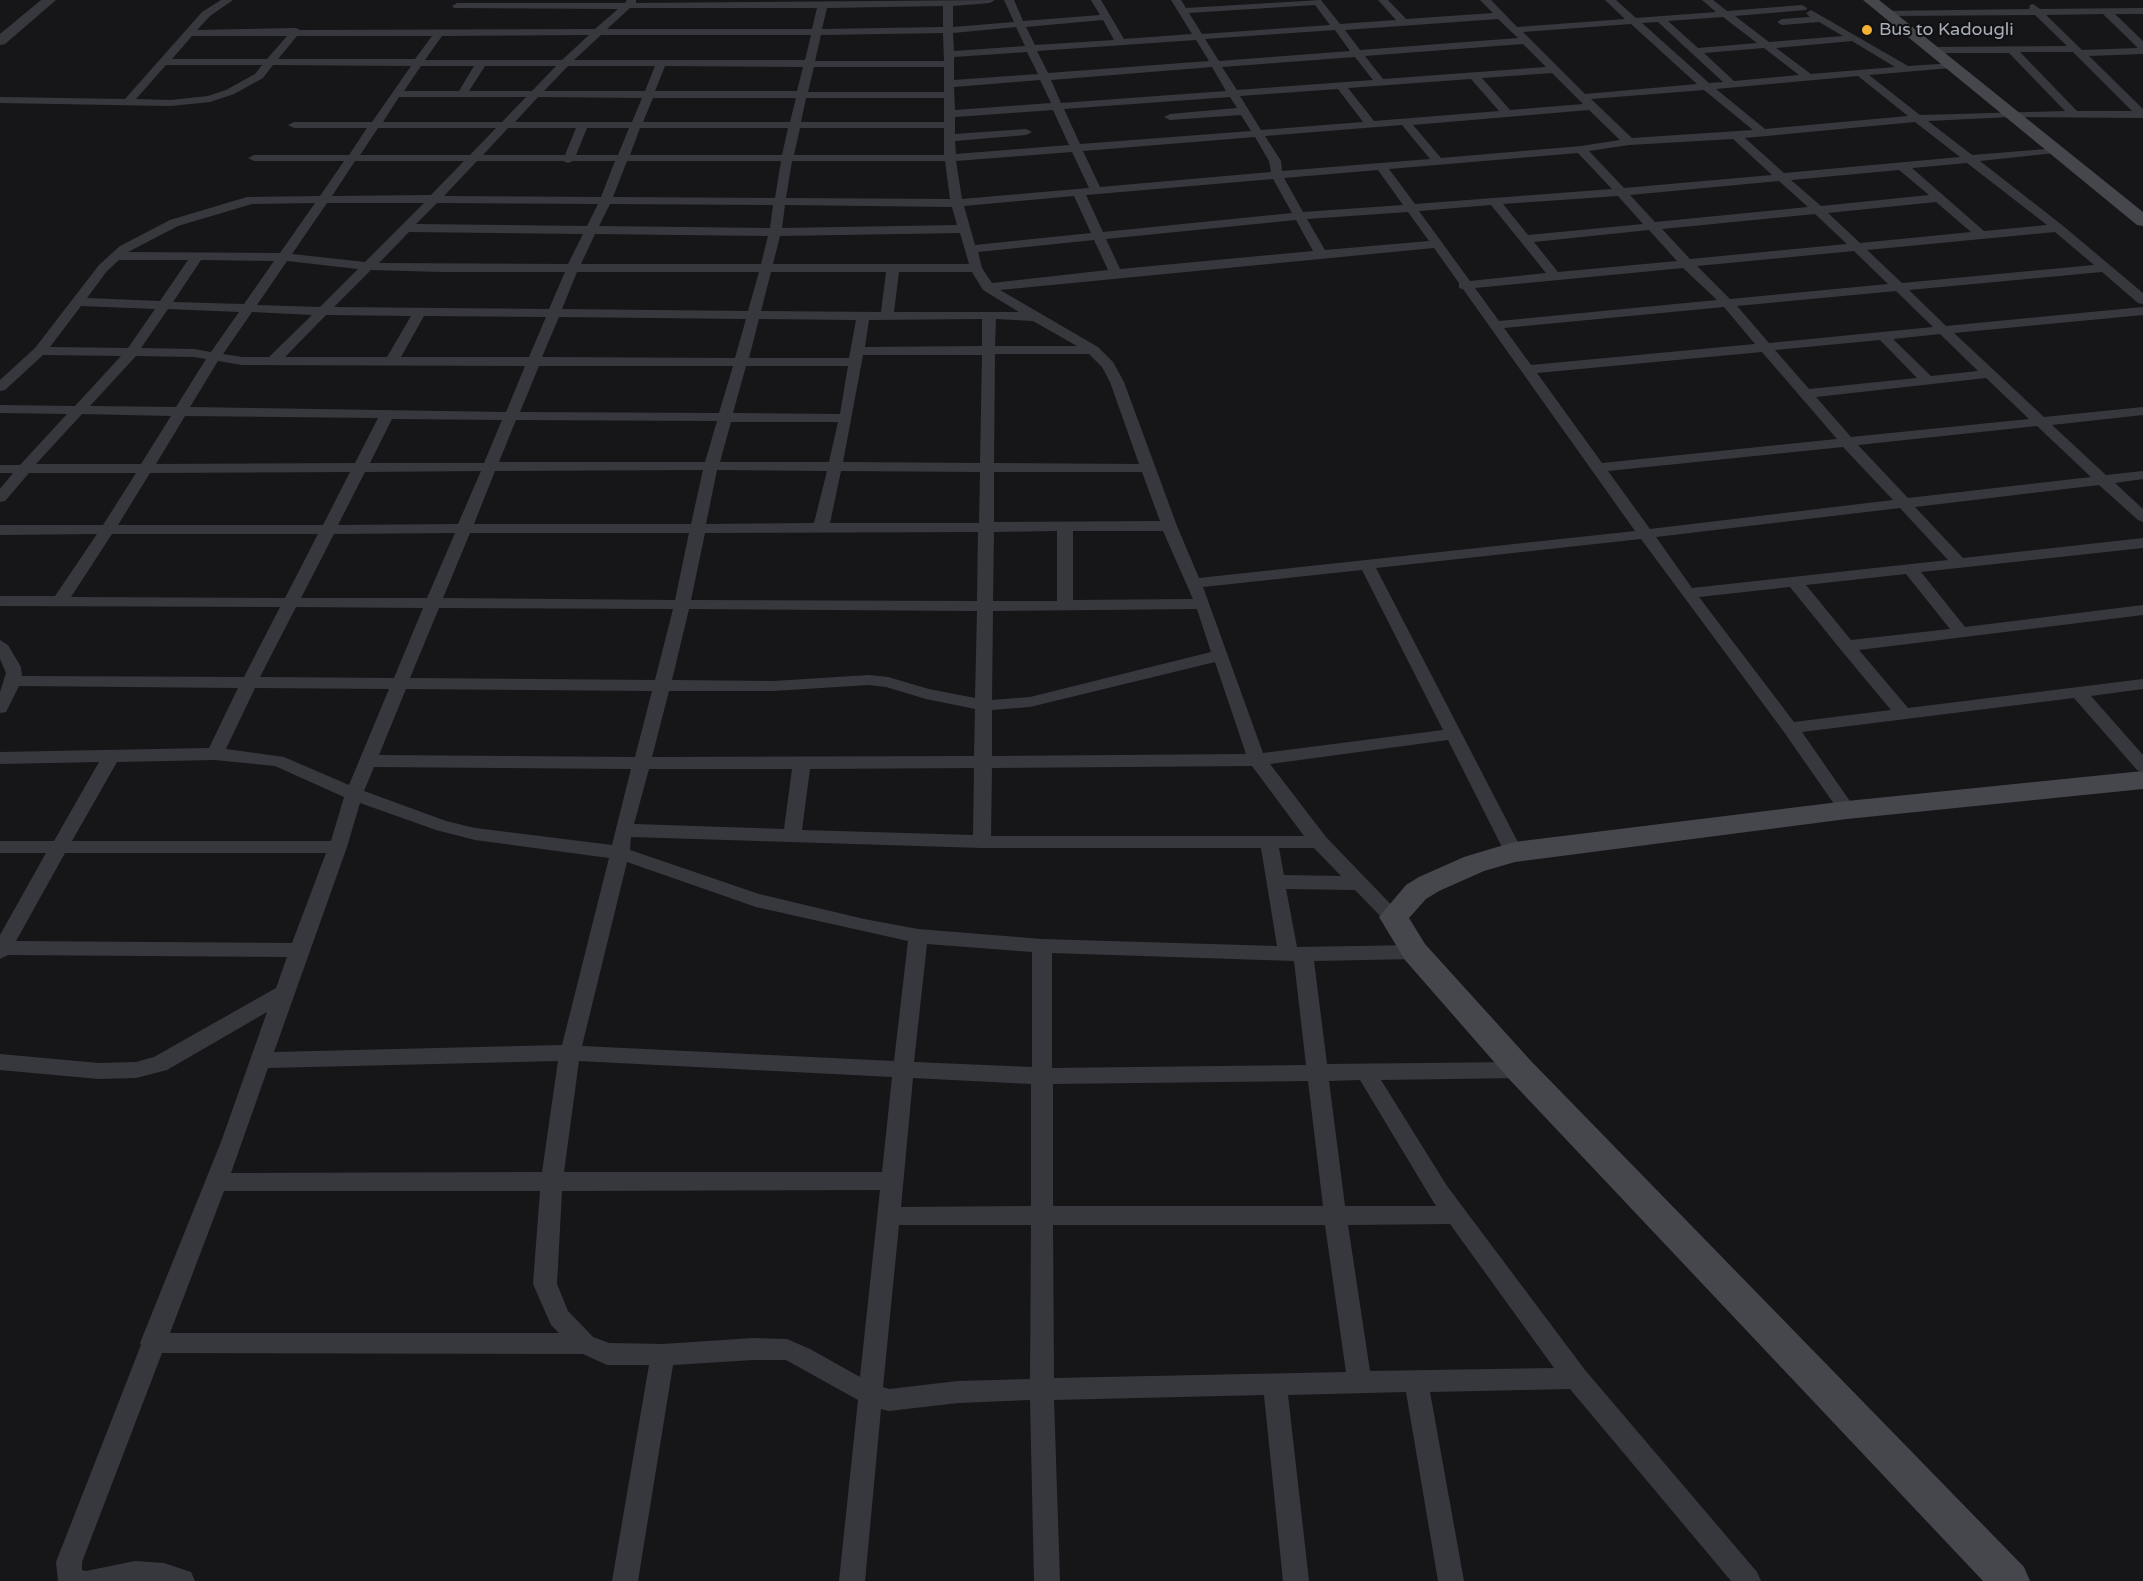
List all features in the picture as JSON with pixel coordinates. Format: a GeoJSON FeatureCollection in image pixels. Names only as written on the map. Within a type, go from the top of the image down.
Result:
{"type":"FeatureCollection","features":[{"type":"Feature","properties":{"kind":"main road"},"geometry":{"type":"LineString","coordinates":[[1870,0],[2143,221]]}},
{"type":"Feature","properties":{"kind":"main road"},"geometry":{"type":"LineString","coordinates":[[2010,1581],[1520,1070],[1415,952],[1393,917],[1409,898],[1429,884],[1474,864],[1514,852],[1847,810],[2143,780]]}},
{"type":"Feature","properties":{"kind":"street"},"geometry":{"type":"LineString","coordinates":[[0,41],[49,0]]}},
{"type":"Feature","properties":{"kind":"street"},"geometry":{"type":"LineString","coordinates":[[127,103],[206,14],[228,0]]}},
{"type":"Feature","properties":{"kind":"street"},"geometry":{"type":"LineString","coordinates":[[78,1581],[69,1576],[69,1562],[216,1182],[338,847],[354,794],[572,269],[605,201],[662,62],[696,33],[824,2],[990,0]]}},
{"type":"Feature","properties":{"kind":"street"},"geometry":{"type":"LineString","coordinates":[[1009,0],[1096,191]]}},
{"type":"Feature","properties":{"kind":"street"},"geometry":{"type":"LineString","coordinates":[[1096,0],[1120,41]]}},
{"type":"Feature","properties":{"kind":"street"},"geometry":{"type":"LineString","coordinates":[[1176,0],[1197,37],[1246,111],[1277,166],[1277,176],[1321,254]]}},
{"type":"Feature","properties":{"kind":"street"},"geometry":{"type":"LineString","coordinates":[[1383,0],[1403,22]]}},
{"type":"Feature","properties":{"kind":"street"},"geometry":{"type":"LineString","coordinates":[[1485,0],[1524,41],[1629,142]]}},
{"type":"Feature","properties":{"kind":"street"},"geometry":{"type":"LineString","coordinates":[[1610,0],[1706,86],[1763,133]]}},
{"type":"Feature","properties":{"kind":"street"},"geometry":{"type":"LineString","coordinates":[[1707,0],[1747,24],[1756,36],[1808,77]]}},
{"type":"Feature","properties":{"kind":"street"},"geometry":{"type":"LineString","coordinates":[[1790,0],[1905,68]]}},
{"type":"Feature","properties":{"kind":"street"},"geometry":{"type":"LineString","coordinates":[[2025,0],[2143,115]]}},
{"type":"Feature","properties":{"kind":"street"},"geometry":{"type":"LineString","coordinates":[[1182,11],[1317,1],[1380,82]]}},
{"type":"Feature","properties":{"kind":"street"},"geometry":{"type":"LineString","coordinates":[[824,2],[787,158],[775,232],[711,466],[682,604],[623,830],[620,853],[570,1053],[552,1181],[545,1284],[559,1318],[585,1344],[607,1354],[663,1355],[753,1349],[787,1350],[802,1356],[870,1395],[889,1400],[906,1400],[958,1392],[1042,1389],[1576,1378]]}},
{"type":"Feature","properties":{"kind":"street"},"geometry":{"type":"LineString","coordinates":[[948,2],[950,158],[957,203],[976,268],[988,287],[1094,351],[1108,365],[1117,382],[1169,526],[1203,604],[1257,760],[1319,842],[1393,917]]}},
{"type":"Feature","properties":{"kind":"street"},"geometry":{"type":"LineString","coordinates":[[273,361],[406,228],[566,62],[630,3]]}},
{"type":"Feature","properties":{"kind":"street"},"geometry":{"type":"LineString","coordinates":[[457,6],[630,3],[696,33],[716,79]]}},
{"type":"Feature","properties":{"kind":"street"},"geometry":{"type":"LineString","coordinates":[[1515,30],[1802,8]]}},
{"type":"Feature","properties":{"kind":"street"},"geometry":{"type":"LineString","coordinates":[[2106,11],[2142,46]]}},
{"type":"Feature","properties":{"kind":"street"},"geometry":{"type":"LineString","coordinates":[[1887,13],[2143,11]]}},
{"type":"Feature","properties":{"kind":"street"},"geometry":{"type":"LineString","coordinates":[[716,79],[802,95],[949,89],[1001,65],[1030,48],[1500,16]]}},
{"type":"Feature","properties":{"kind":"street"},"geometry":{"type":"LineString","coordinates":[[189,33],[296,31],[817,33],[949,30],[1106,17]]}},
{"type":"Feature","properties":{"kind":"street"},"geometry":{"type":"LineString","coordinates":[[1660,19],[1732,84]]}},
{"type":"Feature","properties":{"kind":"street"},"geometry":{"type":"LineString","coordinates":[[1776,22],[1821,19]]}},
{"type":"Feature","properties":{"kind":"street"},"geometry":{"type":"LineString","coordinates":[[1719,27],[1747,24]]}},
{"type":"Feature","properties":{"kind":"street"},"geometry":{"type":"LineString","coordinates":[[1673,30],[1684,29]]}},
{"type":"Feature","properties":{"kind":"street"},"geometry":{"type":"LineString","coordinates":[[1685,41],[1838,29]]}},
{"type":"Feature","properties":{"kind":"street"},"geometry":{"type":"LineString","coordinates":[[0,100],[171,103],[210,99],[247,85],[259,76],[296,31]]}},
{"type":"Feature","properties":{"kind":"street"},"geometry":{"type":"LineString","coordinates":[[354,54],[369,31]]}},
{"type":"Feature","properties":{"kind":"street"},"geometry":{"type":"LineString","coordinates":[[60,601],[109,528],[178,412],[214,357],[440,31]]}},
{"type":"Feature","properties":{"kind":"street"},"geometry":{"type":"LineString","coordinates":[[1697,51],[1853,38]]}},
{"type":"Feature","properties":{"kind":"street"},"geometry":{"type":"LineString","coordinates":[[396,94],[647,95],[716,79],[811,63],[950,59],[1001,65],[1045,77],[1524,41]]}},
{"type":"Feature","properties":{"kind":"street"},"geometry":{"type":"LineString","coordinates":[[1933,50],[2010,48],[2077,51],[2142,46]]}},
{"type":"Feature","properties":{"kind":"street"},"geometry":{"type":"LineString","coordinates":[[2010,48],[2074,114]]}},
{"type":"Feature","properties":{"kind":"street"},"geometry":{"type":"LineString","coordinates":[[164,62],[272,62],[354,54],[419,62],[662,62]]}},
{"type":"Feature","properties":{"kind":"street"},"geometry":{"type":"LineString","coordinates":[[462,94],[482,62]]}},
{"type":"Feature","properties":{"kind":"street"},"geometry":{"type":"LineString","coordinates":[[1582,97],[1951,65]]}},
{"type":"Feature","properties":{"kind":"street"},"geometry":{"type":"LineString","coordinates":[[294,125],[795,125],[949,119],[1017,108],[1554,70]]}},
{"type":"Feature","properties":{"kind":"street"},"geometry":{"type":"LineString","coordinates":[[1860,73],[2058,228],[2143,300]]}},
{"type":"Feature","properties":{"kind":"street"},"geometry":{"type":"LineString","coordinates":[[1473,75],[1507,114]]}},
{"type":"Feature","properties":{"kind":"street"},"geometry":{"type":"LineString","coordinates":[[1340,85],[1371,124]]}},
{"type":"Feature","properties":{"kind":"street"},"geometry":{"type":"LineString","coordinates":[[1160,98],[1183,139]]}},
{"type":"Feature","properties":{"kind":"street"},"geometry":{"type":"LineString","coordinates":[[254,158],[621,160],[950,158],[1592,107]]}},
{"type":"Feature","properties":{"kind":"street"},"geometry":{"type":"LineString","coordinates":[[1017,108],[1032,151]]}},
{"type":"Feature","properties":{"kind":"street"},"geometry":{"type":"LineString","coordinates":[[1170,117],[1246,111]]}},
{"type":"Feature","properties":{"kind":"street"},"geometry":{"type":"LineString","coordinates":[[406,228],[775,232],[957,203],[1439,162],[1581,149],[1629,142],[1736,136],[1920,118],[2011,114],[2143,115]]}},
{"type":"Feature","properties":{"kind":"street"},"geometry":{"type":"LineString","coordinates":[[1405,122],[1439,162]]}},
{"type":"Feature","properties":{"kind":"street"},"geometry":{"type":"LineString","coordinates":[[568,160],[582,125]]}},
{"type":"Feature","properties":{"kind":"street"},"geometry":{"type":"LineString","coordinates":[[949,138],[1026,132]]}},
{"type":"Feature","properties":{"kind":"street"},"geometry":{"type":"LineString","coordinates":[[1736,136],[1818,210],[2143,517]]}},
{"type":"Feature","properties":{"kind":"street"},"geometry":{"type":"LineString","coordinates":[[1581,149],[1686,264],[1728,304],[1848,443],[1960,564]]}},
{"type":"Feature","properties":{"kind":"street"},"geometry":{"type":"LineString","coordinates":[[970,249],[1300,216],[1621,192],[2055,150]]}},
{"type":"Feature","properties":{"kind":"street"},"geometry":{"type":"LineString","coordinates":[[1902,166],[1981,235]]}},
{"type":"Feature","properties":{"kind":"street"},"geometry":{"type":"LineString","coordinates":[[1382,167],[1464,285],[1688,593],[1790,728],[1847,810]]}},
{"type":"Feature","properties":{"kind":"street"},"geometry":{"type":"LineString","coordinates":[[1078,192],[1096,236],[1116,273]]}},
{"type":"Feature","properties":{"kind":"street"},"geometry":{"type":"LineString","coordinates":[[1525,239],[1939,198]]}},
{"type":"Feature","properties":{"kind":"street"},"geometry":{"type":"LineString","coordinates":[[0,387],[40,351],[76,302],[115,256],[139,240],[174,224],[238,203],[262,199],[779,202],[964,229]]}},
{"type":"Feature","properties":{"kind":"street"},"geometry":{"type":"LineString","coordinates":[[1495,202],[1555,276]]}},
{"type":"Feature","properties":{"kind":"street"},"geometry":{"type":"LineString","coordinates":[[1464,285],[2058,228]]}},
{"type":"Feature","properties":{"kind":"street"},"geometry":{"type":"LineString","coordinates":[[988,287],[1436,244]]}},
{"type":"Feature","properties":{"kind":"street"},"geometry":{"type":"LineString","coordinates":[[0,498],[23,469],[132,352],[198,255]]}},
{"type":"Feature","properties":{"kind":"street"},"geometry":{"type":"LineString","coordinates":[[115,256],[283,257],[368,266],[572,269],[976,268]]}},
{"type":"Feature","properties":{"kind":"street"},"geometry":{"type":"LineString","coordinates":[[1494,325],[2106,268]]}},
{"type":"Feature","properties":{"kind":"street"},"geometry":{"type":"LineString","coordinates":[[887,316],[892,269]]}},
{"type":"Feature","properties":{"kind":"street"},"geometry":{"type":"LineString","coordinates":[[76,302],[323,311],[989,315],[1040,318]]}},
{"type":"Feature","properties":{"kind":"street"},"geometry":{"type":"LineString","coordinates":[[1527,370],[2143,311]]}},
{"type":"Feature","properties":{"kind":"street"},"geometry":{"type":"LineString","coordinates":[[392,361],[420,312]]}},
{"type":"Feature","properties":{"kind":"street"},"geometry":{"type":"LineString","coordinates":[[982,842],[989,315]]}},
{"type":"Feature","properties":{"kind":"street"},"geometry":{"type":"LineString","coordinates":[[821,528],[846,418],[863,316]]}},
{"type":"Feature","properties":{"kind":"street"},"geometry":{"type":"LineString","coordinates":[[1883,336],[1928,381]]}},
{"type":"Feature","properties":{"kind":"street"},"geometry":{"type":"LineString","coordinates":[[40,351],[194,353],[237,361],[741,360],[988,350],[1094,351]]}},
{"type":"Feature","properties":{"kind":"street"},"geometry":{"type":"LineString","coordinates":[[1806,394],[1989,374]]}},
{"type":"Feature","properties":{"kind":"street"},"geometry":{"type":"LineString","coordinates":[[0,409],[511,417],[846,418]]}},
{"type":"Feature","properties":{"kind":"street"},"geometry":{"type":"LineString","coordinates":[[1598,468],[2143,411]]}},
{"type":"Feature","properties":{"kind":"street"},"geometry":{"type":"LineString","coordinates":[[216,754],[249,683],[387,415]]}},
{"type":"Feature","properties":{"kind":"street"},"geometry":{"type":"LineString","coordinates":[[0,469],[490,466],[1149,468]]}},
{"type":"Feature","properties":{"kind":"street"},"geometry":{"type":"LineString","coordinates":[[1194,583],[1647,534],[2143,475]]}},
{"type":"Feature","properties":{"kind":"street"},"geometry":{"type":"LineString","coordinates":[[0,530],[1169,526]]}},
{"type":"Feature","properties":{"kind":"street"},"geometry":{"type":"LineString","coordinates":[[1065,527],[1065,606]]}},
{"type":"Feature","properties":{"kind":"street"},"geometry":{"type":"LineString","coordinates":[[1688,593],[2143,543]]}},
{"type":"Feature","properties":{"kind":"street"},"geometry":{"type":"LineString","coordinates":[[1367,564],[1514,852]]}},
{"type":"Feature","properties":{"kind":"street"},"geometry":{"type":"LineString","coordinates":[[1910,569],[1961,632]]}},
{"type":"Feature","properties":{"kind":"street"},"geometry":{"type":"LineString","coordinates":[[1794,581],[1903,714]]}},
{"type":"Feature","properties":{"kind":"street"},"geometry":{"type":"LineString","coordinates":[[0,601],[985,606],[1203,604]]}},
{"type":"Feature","properties":{"kind":"street"},"geometry":{"type":"LineString","coordinates":[[1847,645],[2143,610]]}},
{"type":"Feature","properties":{"kind":"street"},"geometry":{"type":"LineString","coordinates":[[0,645],[13,667],[12,681],[0,708]]}},
{"type":"Feature","properties":{"kind":"street"},"geometry":{"type":"LineString","coordinates":[[12,681],[772,686],[825,681],[879,681],[926,694],[984,705],[1030,702],[1221,655]]}},
{"type":"Feature","properties":{"kind":"street"},"geometry":{"type":"LineString","coordinates":[[1790,728],[2143,684]]}},
{"type":"Feature","properties":{"kind":"street"},"geometry":{"type":"LineString","coordinates":[[2078,692],[2143,766]]}},
{"type":"Feature","properties":{"kind":"street"},"geometry":{"type":"LineString","coordinates":[[368,761],[802,764],[1257,760],[1453,734]]}},
{"type":"Feature","properties":{"kind":"street"},"geometry":{"type":"LineString","coordinates":[[0,758],[216,754],[278,761],[354,794],[442,825],[475,834],[620,853],[756,900],[864,926],[918,936],[1042,946],[1296,954],[1415,952]]}},
{"type":"Feature","properties":{"kind":"street"},"geometry":{"type":"LineString","coordinates":[[111,756],[1,950],[299,950]]}},
{"type":"Feature","properties":{"kind":"street"},"geometry":{"type":"LineString","coordinates":[[792,836],[802,764]]}},
{"type":"Feature","properties":{"kind":"street"},"geometry":{"type":"LineString","coordinates":[[623,830],[982,842],[1319,842]]}},
{"type":"Feature","properties":{"kind":"street"},"geometry":{"type":"LineString","coordinates":[[1269,843],[1276,882],[1296,954],[1317,1071],[1335,1216],[1360,1382]]}},
{"type":"Feature","properties":{"kind":"street"},"geometry":{"type":"LineString","coordinates":[[0,847],[338,847]]}},
{"type":"Feature","properties":{"kind":"street"},"geometry":{"type":"LineString","coordinates":[[1276,882],[1358,883]]}},
{"type":"Feature","properties":{"kind":"street"},"geometry":{"type":"LineString","coordinates":[[852,1581],[918,936]]}},
{"type":"Feature","properties":{"kind":"street"},"geometry":{"type":"LineString","coordinates":[[1042,946],[1042,1389],[1047,1581]]}},
{"type":"Feature","properties":{"kind":"street"},"geometry":{"type":"LineString","coordinates":[[0,1062],[99,1071],[136,1070],[160,1064],[283,993]]}},
{"type":"Feature","properties":{"kind":"street"},"geometry":{"type":"LineString","coordinates":[[259,1060],[570,1053],[1042,1076],[1520,1070]]}},
{"type":"Feature","properties":{"kind":"street"},"geometry":{"type":"LineString","coordinates":[[1365,1071],[1439,1192],[1576,1378],[1748,1581]]}},
{"type":"Feature","properties":{"kind":"street"},"geometry":{"type":"LineString","coordinates":[[216,1182],[892,1181]]}},
{"type":"Feature","properties":{"kind":"street"},"geometry":{"type":"LineString","coordinates":[[888,1216],[1456,1215]]}},
{"type":"Feature","properties":{"kind":"street"},"geometry":{"type":"LineString","coordinates":[[152,1343],[585,1344]]}},
{"type":"Feature","properties":{"kind":"street"},"geometry":{"type":"LineString","coordinates":[[624,1581],[663,1355]]}},
{"type":"Feature","properties":{"kind":"street"},"geometry":{"type":"LineString","coordinates":[[1416,1381],[1451,1581]]}},
{"type":"Feature","properties":{"kind":"street"},"geometry":{"type":"LineString","coordinates":[[1275,1384],[1296,1581]]}},
{"type":"Feature","properties":{"kind":"street"},"geometry":{"type":"LineString","coordinates":[[93,1581],[135,1574],[164,1576],[182,1581]]}},
{"type":"Feature","properties":{"kind":"place","name":"Bus to Kadougli"},"geometry":{"type":"Point","coordinates":[1867,30]}}]}
